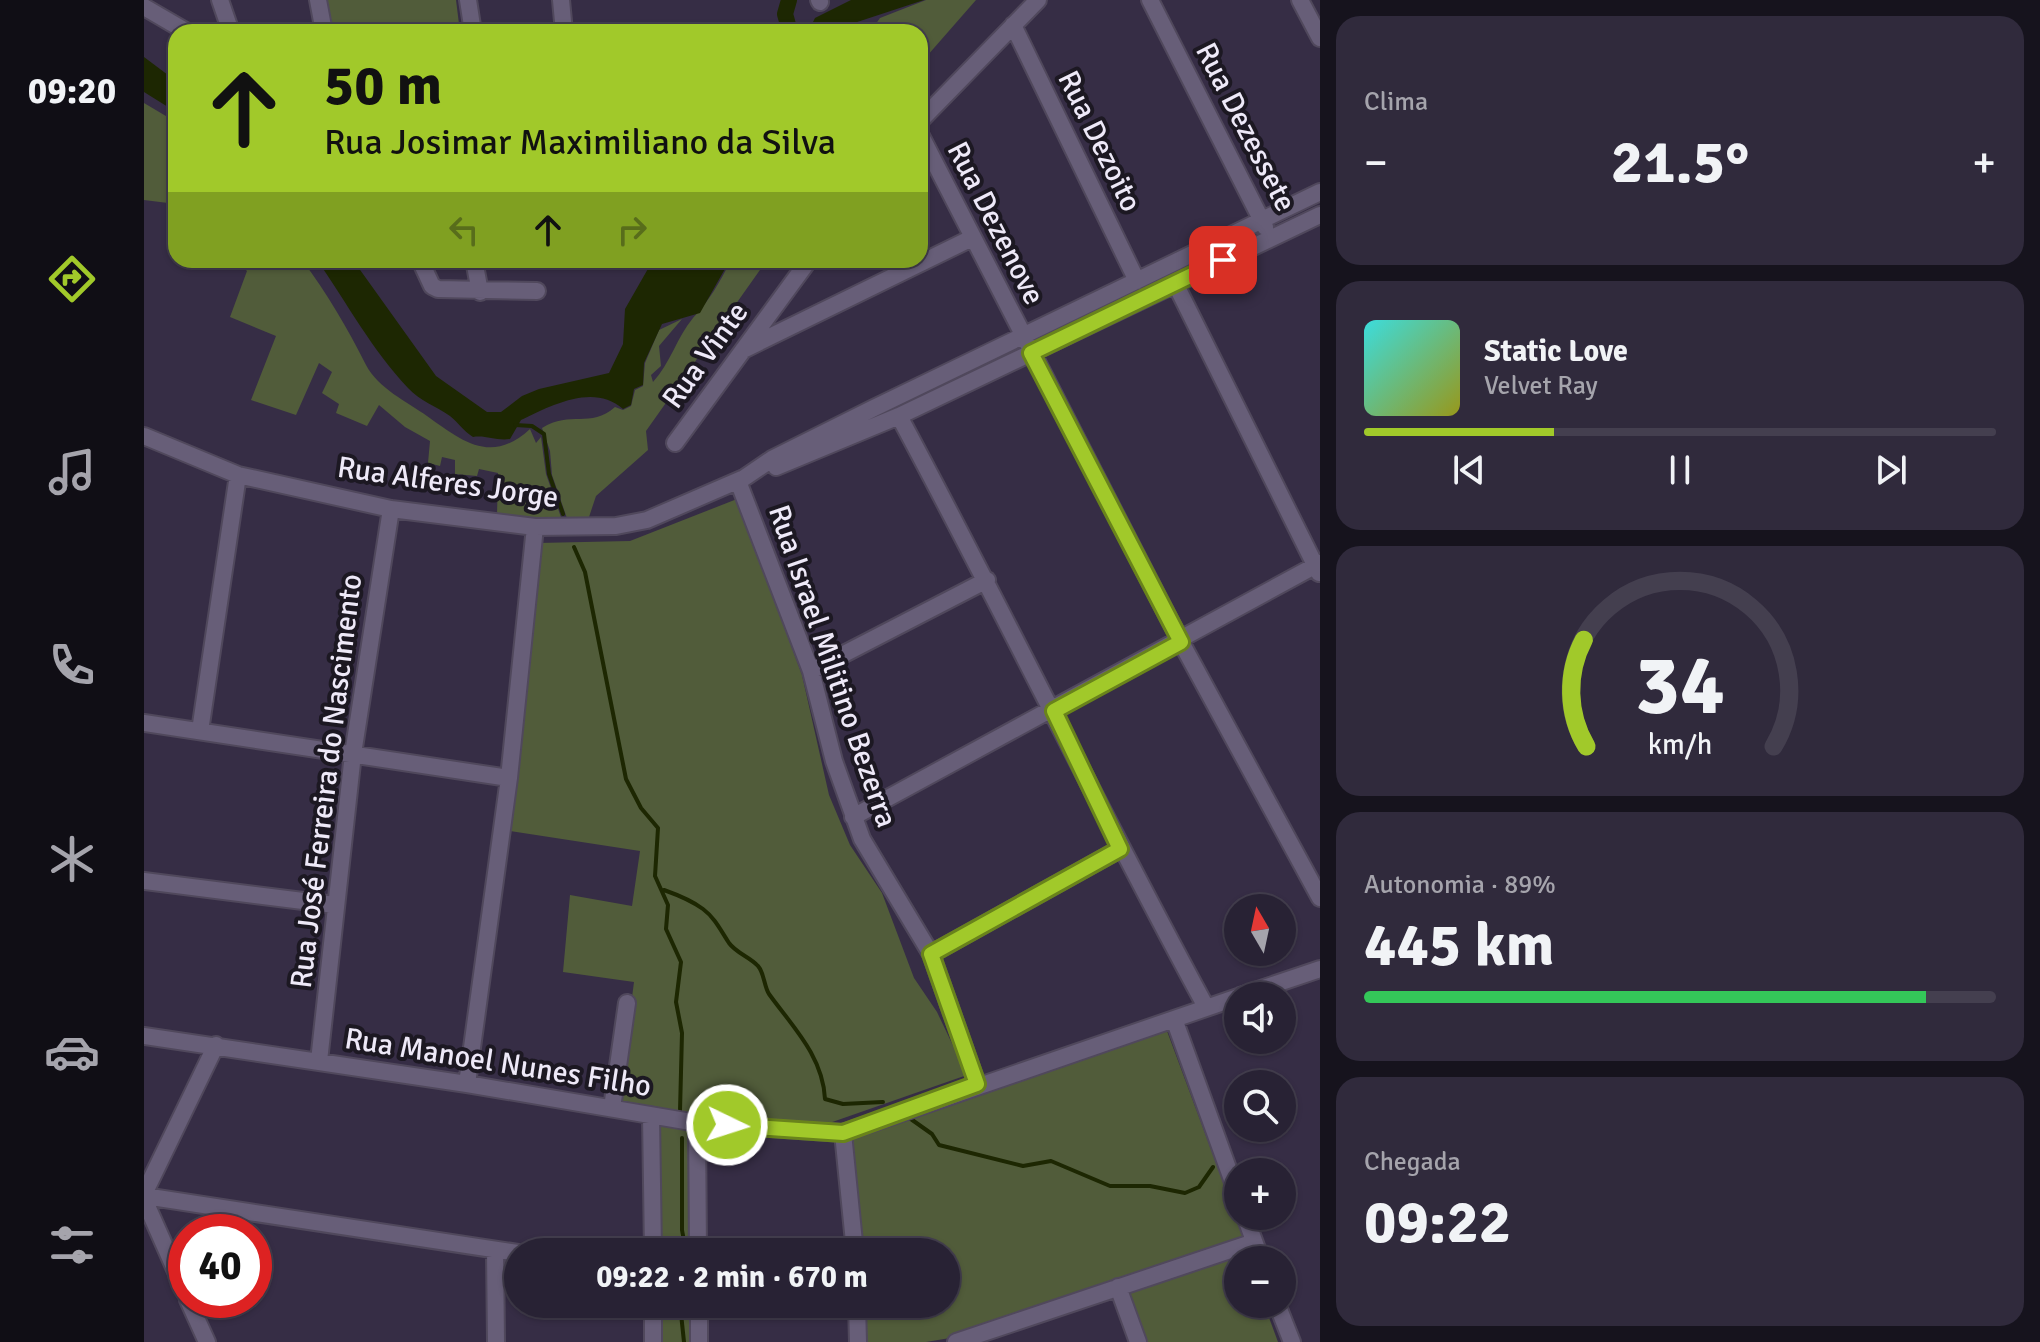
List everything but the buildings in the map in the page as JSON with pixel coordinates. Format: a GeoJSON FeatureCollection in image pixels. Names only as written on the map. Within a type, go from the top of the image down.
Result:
{"type":"FeatureCollection","features":[{"type":"Feature","properties":{"kind":"street"},"geometry":{"type":"LineString","coordinates":[[220,0],[228,24]]}},
{"type":"Feature","properties":{"kind":"street"},"geometry":{"type":"LineString","coordinates":[[318,0],[322,24]]}},
{"type":"Feature","properties":{"kind":"street"},"geometry":{"type":"LineString","coordinates":[[468,0],[472,24]]}},
{"type":"Feature","properties":{"kind":"street"},"geometry":{"type":"LineString","coordinates":[[561,0],[563,24]]}},
{"type":"Feature","properties":{"kind":"street"},"geometry":{"type":"LineString","coordinates":[[928,113],[1038,0]]}},
{"type":"Feature","properties":{"kind":"street","name":"Rua Dezessete"},"geometry":{"type":"LineString","coordinates":[[1150,0],[1271,237]]}},
{"type":"Feature","properties":{"kind":"street"},"geometry":{"type":"LineString","coordinates":[[1300,0],[1320,38]]}},
{"type":"Feature","properties":{"kind":"street"},"geometry":{"type":"LineString","coordinates":[[144,7],[173,24]]}},
{"type":"Feature","properties":{"kind":"street","name":"Rua Dezoito"},"geometry":{"type":"LineString","coordinates":[[1013,25],[1137,281]]}},
{"type":"Feature","properties":{"kind":"street","name":"Rua Dezenove"},"geometry":{"type":"LineString","coordinates":[[928,150],[1021,337],[1320,898]]}},
{"type":"Feature","properties":{"kind":"street"},"geometry":{"type":"LineString","coordinates":[[741,479],[772,459],[1320,192]]}},
{"type":"Feature","properties":{"kind":"street"},"geometry":{"type":"LineString","coordinates":[[741,479],[831,447],[1271,237],[1319,218]]}},
{"type":"Feature","properties":{"kind":"street"},"geometry":{"type":"LineString","coordinates":[[928,260],[972,238]]}},
{"type":"Feature","properties":{"kind":"street"},"geometry":{"type":"LineString","coordinates":[[424,268],[432,286],[438,289],[537,291]]}},
{"type":"Feature","properties":{"kind":"street"},"geometry":{"type":"LineString","coordinates":[[476,268],[480,292]]}},
{"type":"Feature","properties":{"kind":"street","name":"Rua Vinte"},"geometry":{"type":"LineString","coordinates":[[675,443],[803,268]]}},
{"type":"Feature","properties":{"kind":"street"},"geometry":{"type":"LineString","coordinates":[[743,350],[911,268]]}},
{"type":"Feature","properties":{"kind":"street"},"geometry":{"type":"LineString","coordinates":[[853,817],[1317,568],[1175,283]]}},
{"type":"Feature","properties":{"kind":"street"},"geometry":{"type":"LineString","coordinates":[[899,416],[1054,711],[1120,849],[1206,1007]]}},
{"type":"Feature","properties":{"kind":"street","name":"Rua Alferes Jorge"},"geometry":{"type":"LineString","coordinates":[[144,436],[238,475],[391,509],[535,527],[616,526],[647,520],[741,479]]}},
{"type":"Feature","properties":{"kind":"street"},"geometry":{"type":"LineString","coordinates":[[200,731],[238,475]]}},
{"type":"Feature","properties":{"kind":"street","name":"Rua Israel Militino Bezerra"},"geometry":{"type":"LineString","coordinates":[[741,479],[811,671],[834,761],[853,817],[872,858],[931,954],[977,1084]]}},
{"type":"Feature","properties":{"kind":"street","name":"Rua José Ferreira do Nascimento"},"geometry":{"type":"LineString","coordinates":[[319,1061],[353,754],[391,509]]}},
{"type":"Feature","properties":{"kind":"street"},"geometry":{"type":"LineString","coordinates":[[467,1084],[509,778],[535,527]]}},
{"type":"Feature","properties":{"kind":"street"},"geometry":{"type":"LineString","coordinates":[[811,671],[987,580]]}},
{"type":"Feature","properties":{"kind":"street"},"geometry":{"type":"LineString","coordinates":[[144,723],[509,778]]}},
{"type":"Feature","properties":{"kind":"street"},"geometry":{"type":"LineString","coordinates":[[931,954],[1120,849]]}},
{"type":"Feature","properties":{"kind":"street"},"geometry":{"type":"LineString","coordinates":[[144,881],[335,905]]}},
{"type":"Feature","properties":{"kind":"street"},"geometry":{"type":"LineString","coordinates":[[1281,982],[1320,969]]}},
{"type":"Feature","properties":{"kind":"street"},"geometry":{"type":"LineString","coordinates":[[854,1238],[843,1133],[977,1084],[1224,1001]]}},
{"type":"Feature","properties":{"kind":"street"},"geometry":{"type":"LineString","coordinates":[[612,1108],[627,1003]]}},
{"type":"Feature","properties":{"kind":"street"},"geometry":{"type":"LineString","coordinates":[[1174,1019],[1224,1158]]}},
{"type":"Feature","properties":{"kind":"street","name":"Rua Manoel Nunes Filho"},"geometry":{"type":"LineString","coordinates":[[144,1036],[467,1084],[697,1123],[843,1133]]}},
{"type":"Feature","properties":{"kind":"street"},"geometry":{"type":"LineString","coordinates":[[168,1252],[144,1196],[216,1045]]}},
{"type":"Feature","properties":{"kind":"street"},"geometry":{"type":"LineString","coordinates":[[651,1115],[653,1238]]}},
{"type":"Feature","properties":{"kind":"street"},"geometry":{"type":"LineString","coordinates":[[697,1123],[698,1238]]}},
{"type":"Feature","properties":{"kind":"street"},"geometry":{"type":"LineString","coordinates":[[144,1196],[504,1251]]}},
{"type":"Feature","properties":{"kind":"street"},"geometry":{"type":"LineString","coordinates":[[1250,1230],[1256,1246]]}},
{"type":"Feature","properties":{"kind":"street"},"geometry":{"type":"LineString","coordinates":[[956,1342],[1254,1242]]}},
{"type":"Feature","properties":{"kind":"street"},"geometry":{"type":"LineString","coordinates":[[495,1250],[496,1342]]}},
{"type":"Feature","properties":{"kind":"street"},"geometry":{"type":"LineString","coordinates":[[1118,1287],[1138,1342]]}},
{"type":"Feature","properties":{"kind":"street"},"geometry":{"type":"LineString","coordinates":[[196,1318],[207,1342]]}},
{"type":"Feature","properties":{"kind":"street"},"geometry":{"type":"LineString","coordinates":[[653,1318],[653,1342]]}},
{"type":"Feature","properties":{"kind":"street"},"geometry":{"type":"LineString","coordinates":[[699,1318],[699,1342]]}},
{"type":"Feature","properties":{"kind":"street"},"geometry":{"type":"LineString","coordinates":[[857,1318],[858,1342]]}},
{"type":"Feature","properties":{"kind":"street"},"geometry":{"type":"LineString","coordinates":[[1283,1318],[1292,1342]]}},
{"type":"Feature","properties":{"kind":"shaded area"},"geometry":{"type":"Polygon","coordinates":[[[327,0],[456,0],[459,24],[330,24],[327,0]]]}},
{"type":"Feature","properties":{"kind":"shaded area"},"geometry":{"type":"Polygon","coordinates":[[[851,0],[924,0],[851,24],[812,24],[815,18],[851,0]]]}},
{"type":"Feature","properties":{"kind":"shaded area"},"geometry":{"type":"Polygon","coordinates":[[[926,0],[976,0],[928,55],[928,24],[876,24],[880,18],[926,0]]]}},
{"type":"Feature","properties":{"kind":"shaded area"},"geometry":{"type":"Polygon","coordinates":[[[144,57],[168,75],[168,107],[144,92],[144,57]]]}},
{"type":"Feature","properties":{"kind":"shaded area"},"geometry":{"type":"Polygon","coordinates":[[[144,103],[168,117],[168,203],[144,200],[144,103]]]}},
{"type":"Feature","properties":{"kind":"shaded area"},"geometry":{"type":"Polygon","coordinates":[[[244,268],[308,268],[337,311],[371,373],[394,394],[452,434],[465,441],[490,447],[516,440],[530,429],[536,443],[541,437],[546,474],[563,523],[497,516],[498,473],[479,469],[477,476],[455,474],[455,460],[442,457],[440,466],[428,463],[430,441],[405,427],[379,405],[367,426],[336,413],[339,404],[322,393],[332,372],[319,363],[296,415],[251,400],[276,336],[230,317],[247,271],[244,268]]]}},
{"type":"Feature","properties":{"kind":"shaded area"},"geometry":{"type":"Polygon","coordinates":[[[322,268],[359,268],[436,376],[487,412],[501,412],[522,396],[539,389],[609,373],[623,344],[625,309],[648,268],[725,268],[700,313],[662,324],[644,363],[643,385],[634,389],[631,405],[623,409],[612,401],[599,398],[573,399],[521,420],[510,439],[473,437],[450,416],[413,393],[371,342],[322,268]]]}},
{"type":"Feature","properties":{"kind":"shaded area"},"geometry":{"type":"Polygon","coordinates":[[[727,268],[761,268],[646,431],[648,450],[596,496],[587,523],[569,524],[552,475],[550,451],[542,428],[562,420],[589,419],[615,407],[623,410],[631,406],[635,390],[643,386],[645,363],[659,330],[682,319],[659,346],[661,366],[651,375],[653,382],[687,325],[714,291],[727,268]]]}},
{"type":"Feature","properties":{"kind":"shaded area"},"geometry":{"type":"Polygon","coordinates":[[[737,499],[802,675],[829,795],[850,845],[882,893],[914,978],[937,1012],[967,1075],[818,1127],[698,1118],[618,1105],[634,982],[563,972],[570,895],[632,906],[640,851],[510,831],[538,543],[630,541],[737,499]]]}},
{"type":"Feature","properties":{"kind":"shaded area"},"geometry":{"type":"Polygon","coordinates":[[[1167,1031],[1224,1184],[1224,1230],[1241,1230],[1244,1238],[950,1338],[926,1342],[864,1342],[862,1318],[960,1318],[960,1238],[857,1238],[851,1140],[1167,1031]]]}},
{"type":"Feature","properties":{"kind":"shaded area"},"geometry":{"type":"Polygon","coordinates":[[[657,1124],[692,1129],[691,1238],[658,1238],[657,1124]]]}},
{"type":"Feature","properties":{"kind":"shaded area"},"geometry":{"type":"Polygon","coordinates":[[[1224,1259],[1224,1318],[1269,1318],[1278,1342],[1143,1342],[1124,1290],[1224,1259]]]}},
{"type":"Feature","properties":{"kind":"shaded area"},"geometry":{"type":"Polygon","coordinates":[[[658,1318],[691,1318],[691,1342],[658,1342],[658,1318]]]}},
{"type":"Feature","properties":{"kind":"waterway"},"geometry":{"type":"LineString","coordinates":[[788,24],[785,14],[789,0]]}},
{"type":"Feature","properties":{"kind":"waterway"},"geometry":{"type":"LineString","coordinates":[[515,425],[532,426],[544,434],[549,474],[563,514]]}},
{"type":"Feature","properties":{"kind":"waterway"},"geometry":{"type":"LineString","coordinates":[[574,547],[585,572],[626,779],[641,808],[658,828],[655,876],[668,905],[666,929],[681,962],[676,1002],[682,1033],[680,1111]]}},
{"type":"Feature","properties":{"kind":"waterway"},"geometry":{"type":"LineString","coordinates":[[664,890],[703,909],[732,946],[758,966],[769,994],[812,1055],[819,1069],[825,1099],[843,1104],[883,1102]]}},
{"type":"Feature","properties":{"kind":"waterway"},"geometry":{"type":"LineString","coordinates":[[908,1117],[932,1134],[939,1145],[1023,1166],[1051,1161],[1110,1186],[1150,1186],[1185,1193],[1199,1187],[1213,1167]]}},
{"type":"Feature","properties":{"kind":"waterway"},"geometry":{"type":"LineString","coordinates":[[682,1138],[683,1238]]}},
{"type":"Feature","properties":{"kind":"waterway"},"geometry":{"type":"LineString","coordinates":[[681,1318],[684,1342]]}},
{"type":"Feature","properties":{"kind":"route"},"geometry":{"type":"LineString","coordinates":[[727,1125],[843,1133],[977,1084],[931,954],[1120,849],[1054,711],[1181,642],[1031,353],[1223,260]]}}]}
